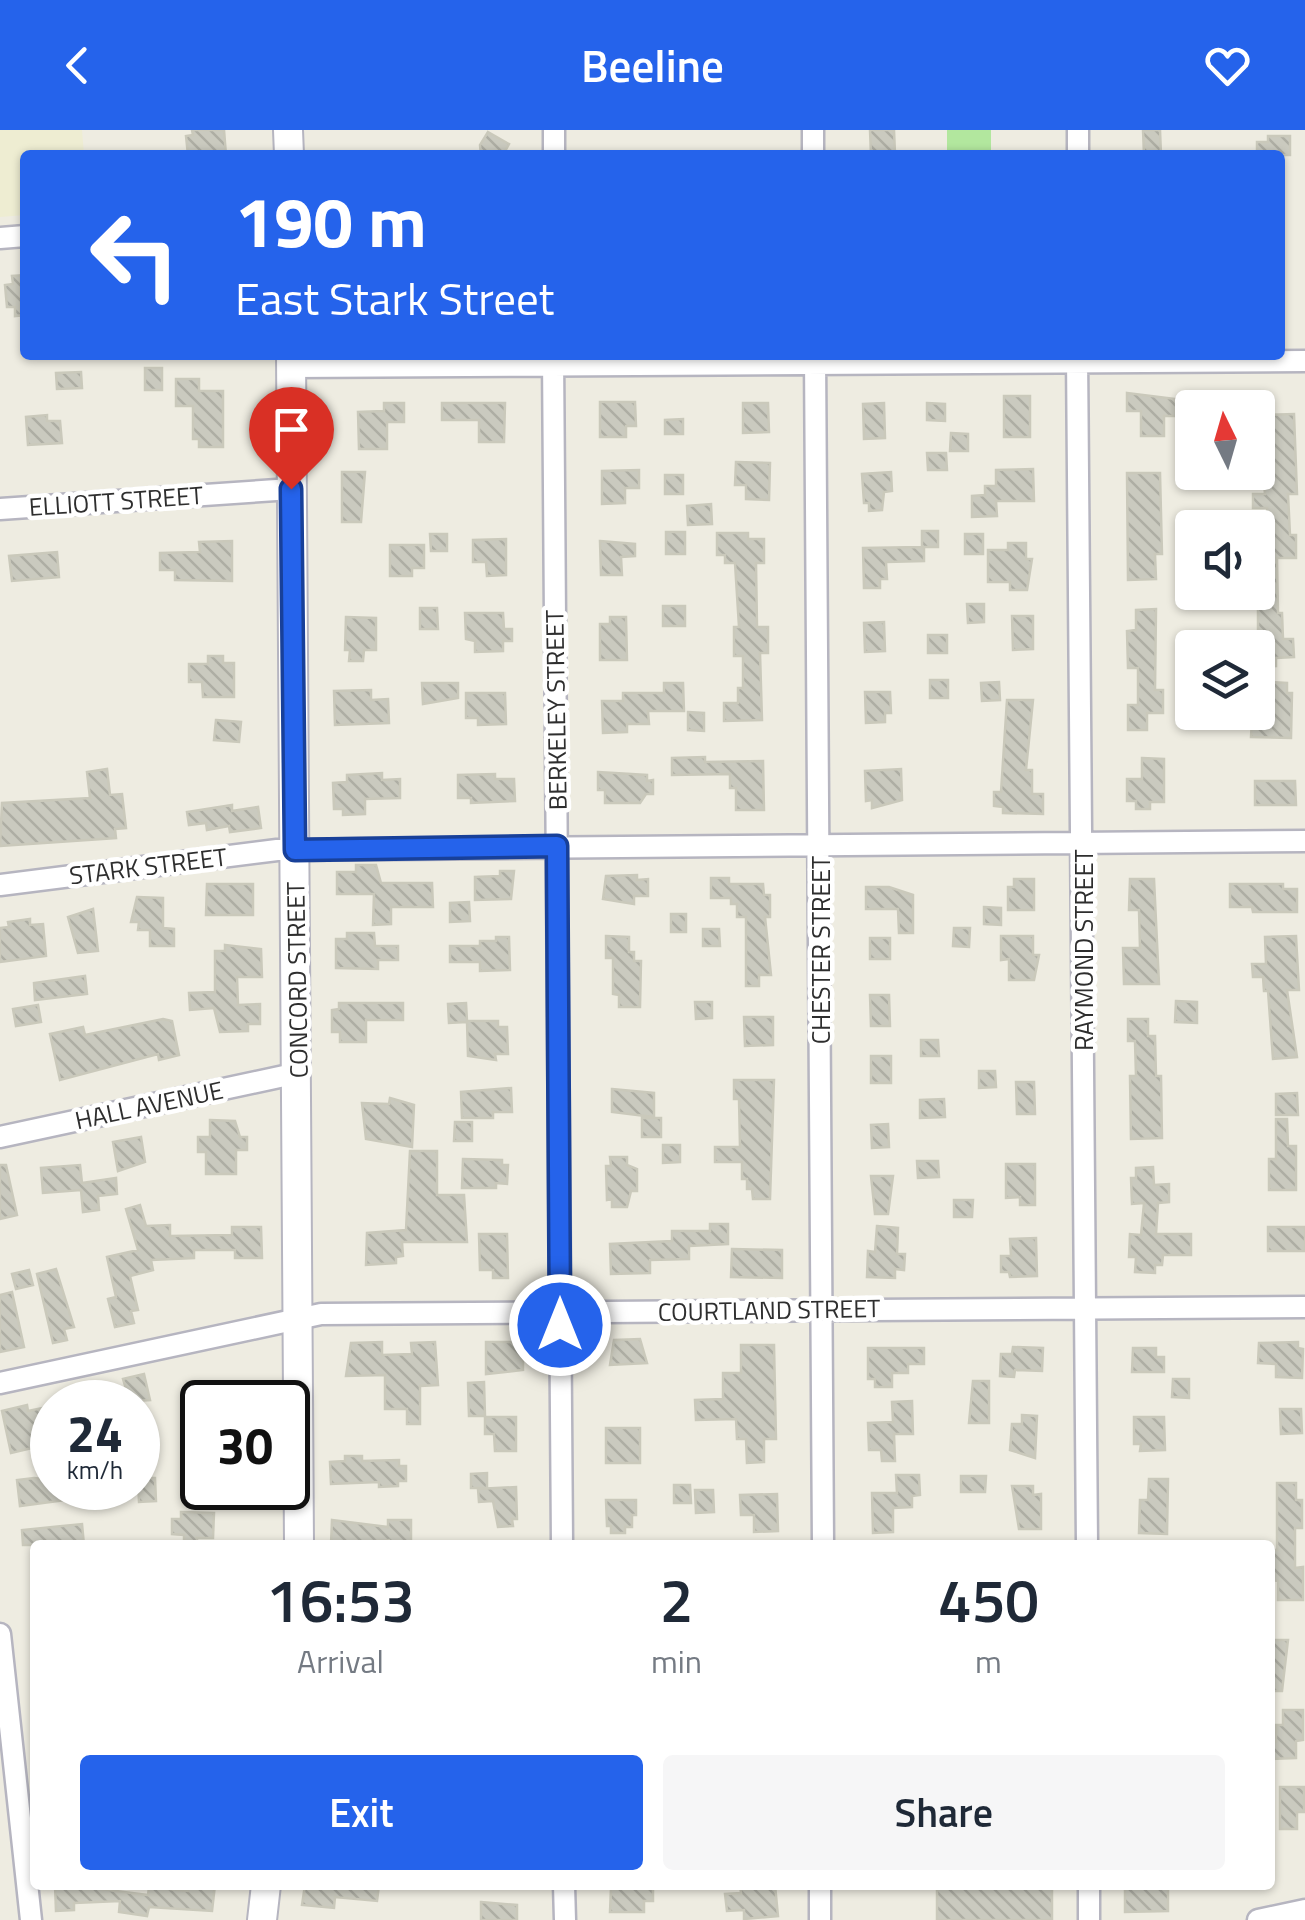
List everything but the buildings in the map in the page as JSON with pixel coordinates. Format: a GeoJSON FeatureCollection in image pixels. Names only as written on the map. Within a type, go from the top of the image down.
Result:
{"type":"FeatureCollection","features":[{"type":"Feature","properties":{"kind":"main road","name":"CONCORD STREET"},"geometry":{"type":"LineString","coordinates":[[291,361],[299,1540]]}},
{"type":"Feature","properties":{"kind":"main road"},"geometry":{"type":"LineString","coordinates":[[262,1920],[265,1890]]}},
{"type":"Feature","properties":{"kind":"street"},"geometry":{"type":"LineString","coordinates":[[291,361],[815,360]]}},
{"type":"Feature","properties":{"kind":"street","name":"CHESTER STREET"},"geometry":{"type":"LineString","coordinates":[[815,360],[822,1540]]}},
{"type":"Feature","properties":{"kind":"street","name":"RAYMOND STREET"},"geometry":{"type":"LineString","coordinates":[[1076,360],[1084,842],[1087,1540]]}},
{"type":"Feature","properties":{"kind":"street"},"geometry":{"type":"LineString","coordinates":[[1190,360],[1305,361]]}},
{"type":"Feature","properties":{"kind":"street","name":"BERKELEY STREET"},"geometry":{"type":"LineString","coordinates":[[552,361],[562,1540]]}},
{"type":"Feature","properties":{"kind":"street","name":"ELLIOTT STREET"},"geometry":{"type":"LineString","coordinates":[[0,509],[291,489]]}},
{"type":"Feature","properties":{"kind":"street","name":"STARK STREET"},"geometry":{"type":"LineString","coordinates":[[0,885],[295,850],[1305,841]]}},
{"type":"Feature","properties":{"kind":"street","name":"HALL AVENUE"},"geometry":{"type":"LineString","coordinates":[[0,1136],[298,1073]]}},
{"type":"Feature","properties":{"kind":"street","name":"COURTLAND STREET"},"geometry":{"type":"LineString","coordinates":[[0,1383],[322,1314],[1305,1307]]}},
{"type":"Feature","properties":{"kind":"street"},"geometry":{"type":"LineString","coordinates":[[0,1634],[4,1708],[27,1806],[31,1920]]}},
{"type":"Feature","properties":{"kind":"street"},"geometry":{"type":"LineString","coordinates":[[564,1890],[565,1920]]}},
{"type":"Feature","properties":{"kind":"street"},"geometry":{"type":"LineString","coordinates":[[820,1890],[820,1920]]}},
{"type":"Feature","properties":{"kind":"street"},"geometry":{"type":"LineString","coordinates":[[1089,1890],[1089,1920]]}},
{"type":"Feature","properties":{"kind":"street"},"geometry":{"type":"LineString","coordinates":[[1258,1920],[1305,1910]]}},
{"type":"Feature","properties":{"kind":"shaded area"},"geometry":{"type":"Polygon","coordinates":[[[0,130],[82,130],[84,150],[20,150],[20,215],[0,217],[0,130]]]}},
{"type":"Feature","properties":{"kind":"green space"},"geometry":{"type":"Polygon","coordinates":[[[947,130],[991,130],[991,150],[947,150],[947,130]]]}},
{"type":"Feature","properties":{"kind":"route"},"geometry":{"type":"LineString","coordinates":[[291,489],[295,850],[557,846],[560,1325]]}}]}
